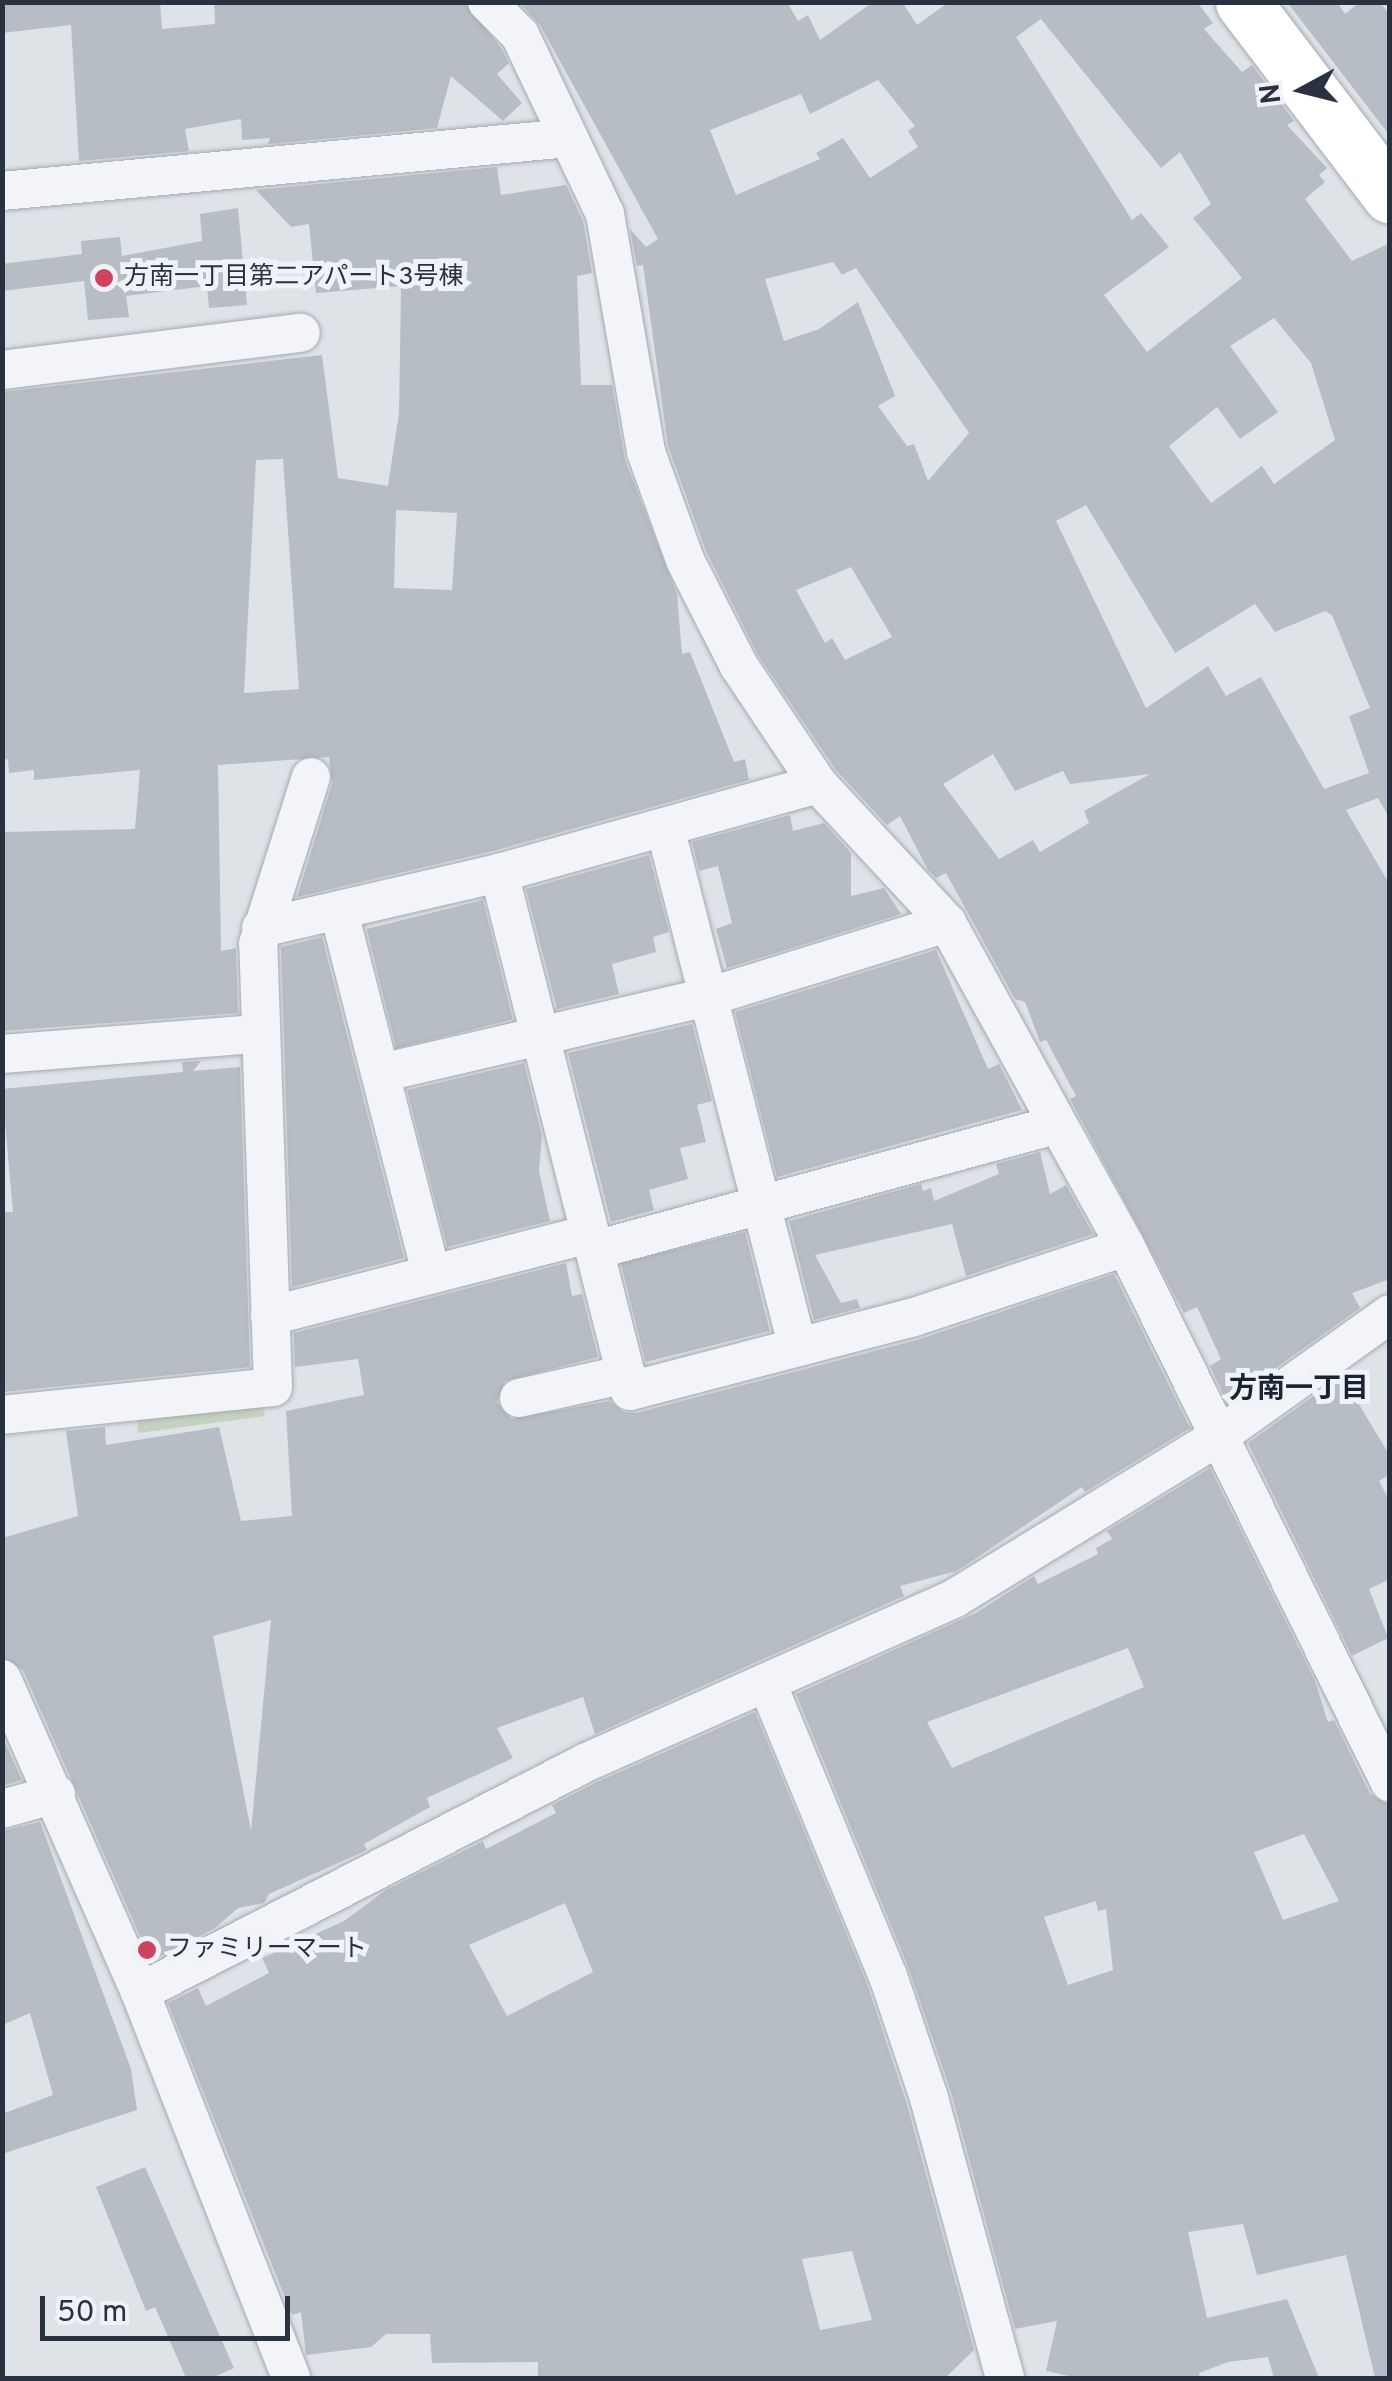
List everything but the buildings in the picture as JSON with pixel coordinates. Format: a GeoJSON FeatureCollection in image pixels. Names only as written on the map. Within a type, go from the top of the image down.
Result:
{"type":"FeatureCollection","features":[{"type":"Feature","properties":{"kind":"street"},"geometry":{"type":"LineString","coordinates":[[487,2],[520,35],[604,214],[631,383],[662,511],[739,666],[818,784],[947,923],[1054,1125],[1126,1247],[1390,1783]]}},
{"type":"Feature","properties":{"kind":"street"},"geometry":{"type":"LineString","coordinates":[[1243,2],[1390,196]]}},
{"type":"Feature","properties":{"kind":"street"},"geometry":{"type":"LineString","coordinates":[[2,191],[569,138]]}},
{"type":"Feature","properties":{"kind":"street"},"geometry":{"type":"LineString","coordinates":[[2,370],[301,333]]}},
{"type":"Feature","properties":{"kind":"street"},"geometry":{"type":"LineString","coordinates":[[2,1414],[273,1387],[257,1034],[261,928],[311,777]]}},
{"type":"Feature","properties":{"kind":"street"},"geometry":{"type":"LineString","coordinates":[[261,928],[499,873],[818,784]]}},
{"type":"Feature","properties":{"kind":"street"},"geometry":{"type":"LineString","coordinates":[[665,827],[798,1345]]}},
{"type":"Feature","properties":{"kind":"street"},"geometry":{"type":"LineString","coordinates":[[499,873],[630,1391],[912,1318],[1126,1247]]}},
{"type":"Feature","properties":{"kind":"street"},"geometry":{"type":"LineString","coordinates":[[339,912],[431,1274]]}},
{"type":"Feature","properties":{"kind":"street"},"geometry":{"type":"LineString","coordinates":[[382,1073],[708,997],[947,923]]}},
{"type":"Feature","properties":{"kind":"street"},"geometry":{"type":"LineString","coordinates":[[2,1054],[257,1034]]}},
{"type":"Feature","properties":{"kind":"street"},"geometry":{"type":"LineString","coordinates":[[270,1316],[431,1274],[762,1205],[1054,1125]]}},
{"type":"Feature","properties":{"kind":"street"},"geometry":{"type":"LineString","coordinates":[[140,1992],[585,1763],[955,1598],[1218,1436],[1390,1314]]}},
{"type":"Feature","properties":{"kind":"street"},"geometry":{"type":"LineString","coordinates":[[518,1398],[626,1374]]}},
{"type":"Feature","properties":{"kind":"street"},"geometry":{"type":"LineString","coordinates":[[2,1680],[56,1794],[140,1992],[290,2378]]}},
{"type":"Feature","properties":{"kind":"street"},"geometry":{"type":"LineString","coordinates":[[768,1682],[906,2030],[1005,2378]]}},
{"type":"Feature","properties":{"kind":"street"},"geometry":{"type":"LineString","coordinates":[[2,1810],[56,1794]]}},
{"type":"Feature","properties":{"kind":"green space"},"geometry":{"type":"Polygon","coordinates":[[[262,1405],[265,1416],[138,1433],[136,1412],[262,1405]]]}},
{"type":"Feature","properties":{"kind":"place","name":"方南一丁目第二アパート3号棟"},"geometry":{"type":"Point","coordinates":[104,278]}},
{"type":"Feature","properties":{"kind":"place","name":"ファミリーマート"},"geometry":{"type":"Point","coordinates":[147,1950]}},
{"type":"Feature","properties":{"kind":"district","name":"方南一丁目"},"geometry":{"type":"Point","coordinates":[1299,1390]}}]}
